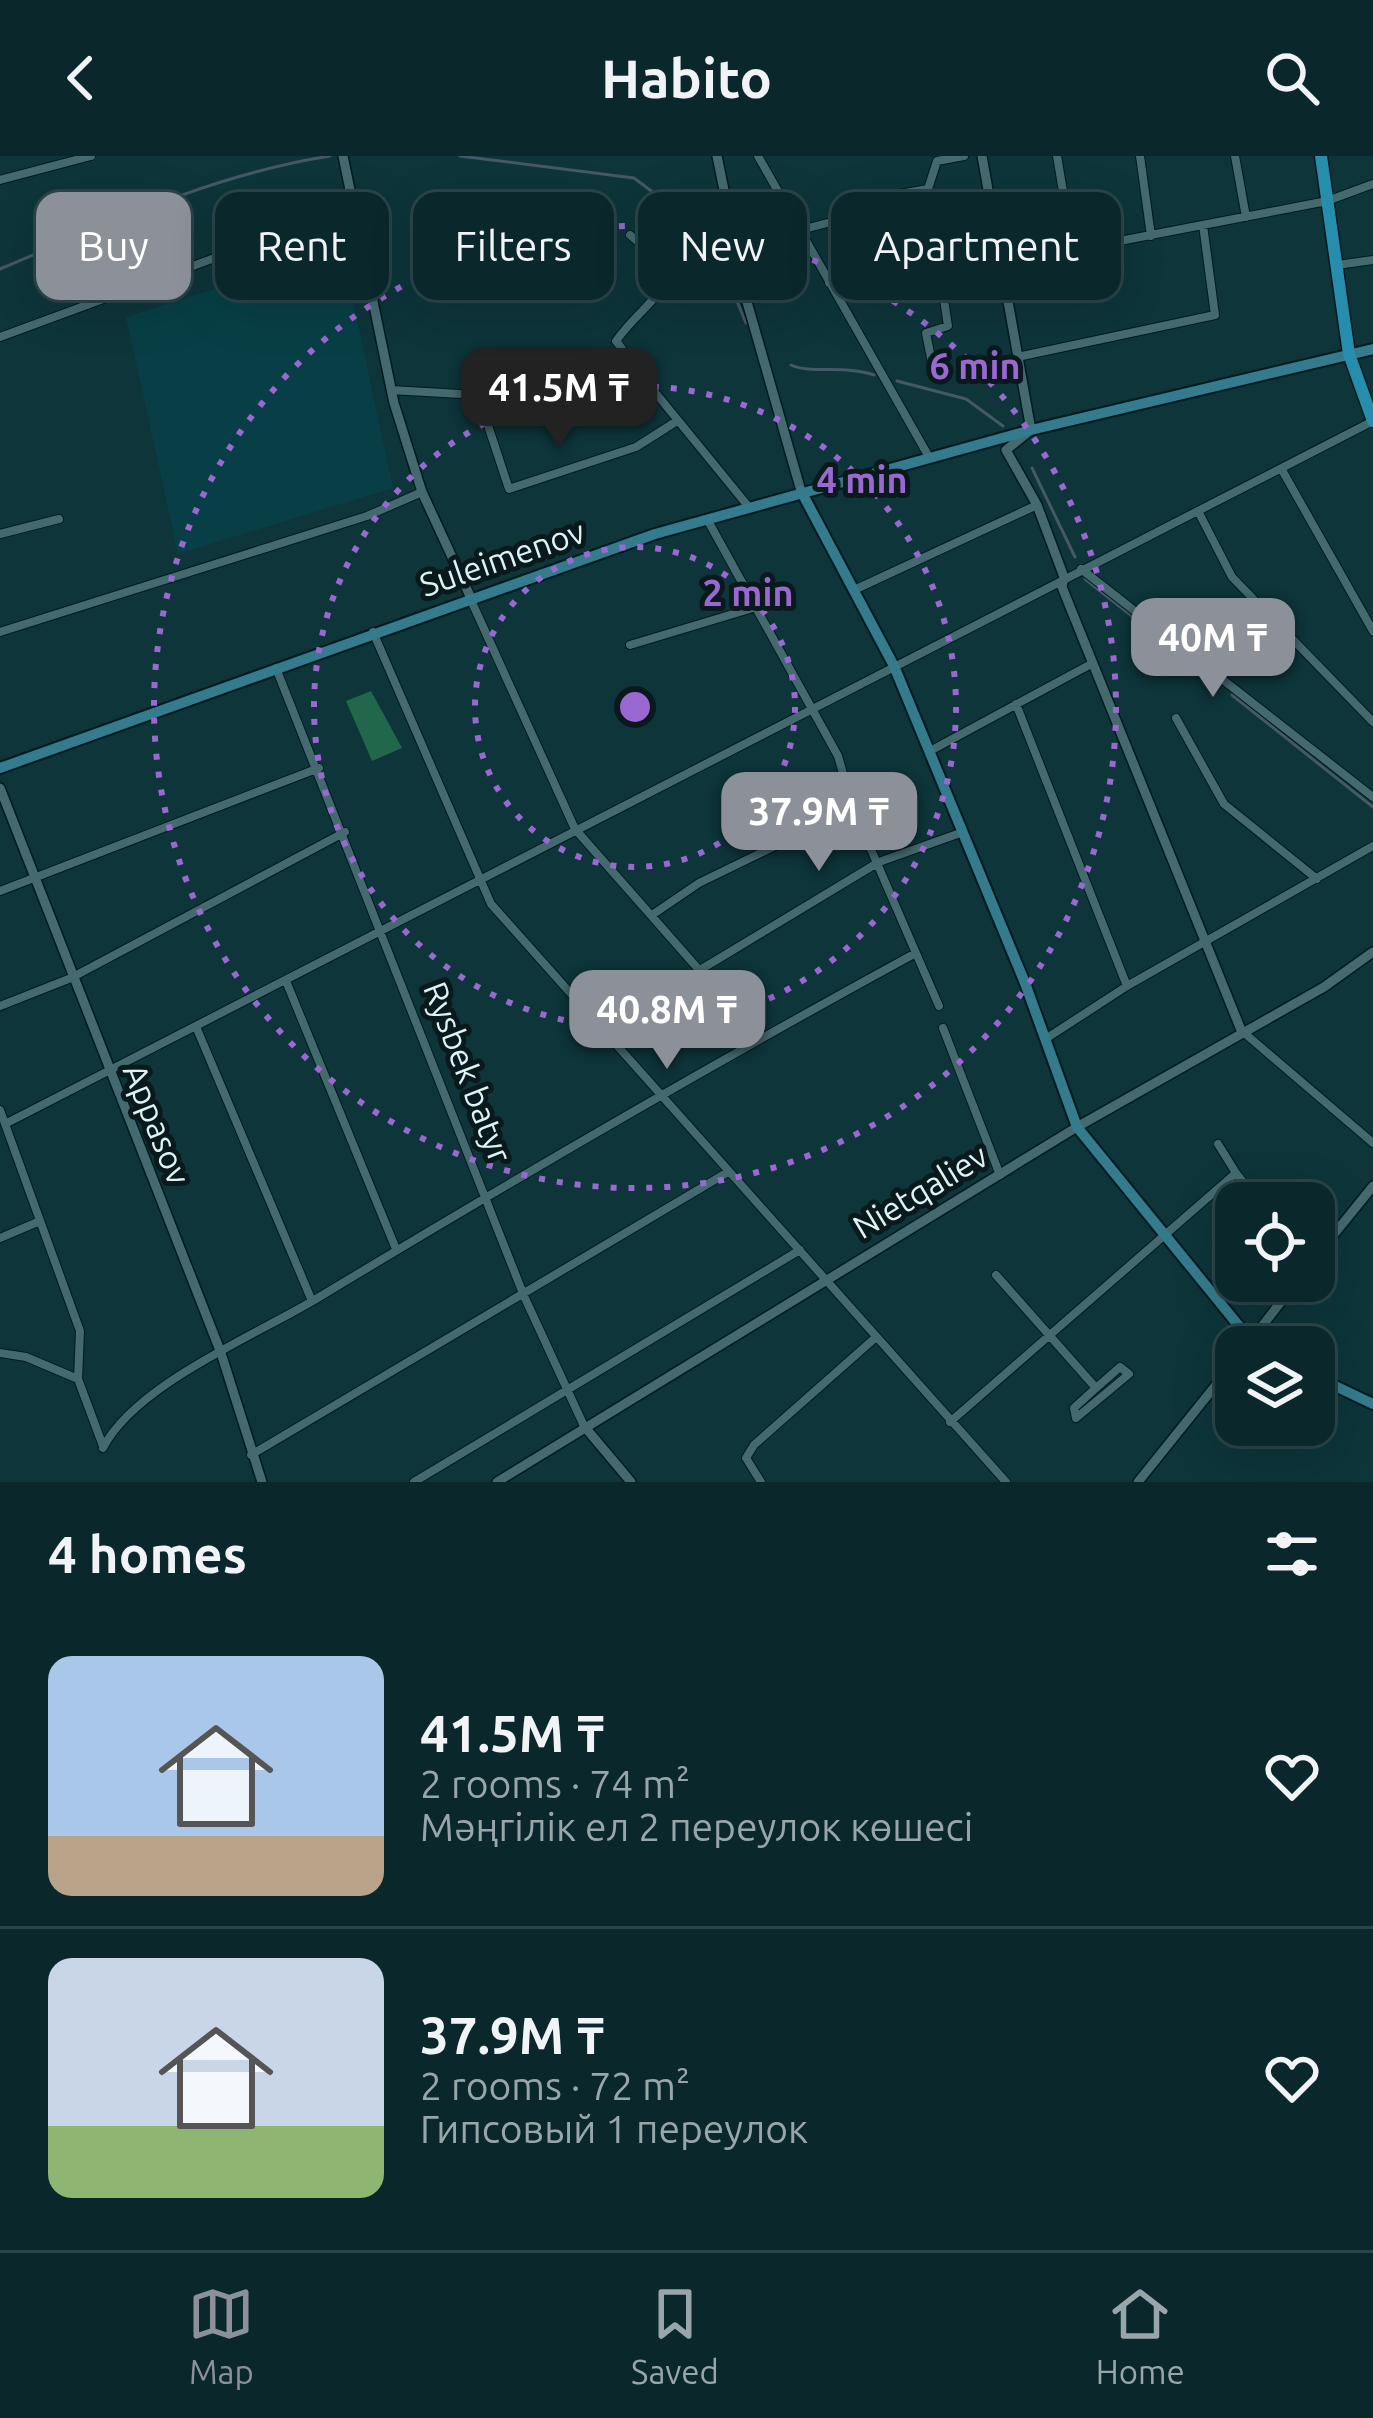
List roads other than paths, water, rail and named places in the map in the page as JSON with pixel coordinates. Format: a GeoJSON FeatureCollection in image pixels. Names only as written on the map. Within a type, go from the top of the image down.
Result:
{"type":"FeatureCollection","features":[{"type":"Feature","properties":{"kind":"main road"},"geometry":{"type":"LineString","coordinates":[[1321,156],[1349,354],[1373,421]]}},
{"type":"Feature","properties":{"kind":"main road","name":"Suleimenov"},"geometry":{"type":"LineString","coordinates":[[0,768],[470,596],[748,506],[1031,430],[1373,349]]}},
{"type":"Feature","properties":{"kind":"main road"},"geometry":{"type":"LineString","coordinates":[[801,491],[894,666],[1047,1039],[1077,1127],[1236,1326]]}},
{"type":"Feature","properties":{"kind":"main road"},"geometry":{"type":"LineString","coordinates":[[1335,1386],[1373,1404]]}},
{"type":"Feature","properties":{"kind":"street"},"geometry":{"type":"LineString","coordinates":[[0,180],[91,156]]}},
{"type":"Feature","properties":{"kind":"street"},"geometry":{"type":"LineString","coordinates":[[344,156],[350,192]]}},
{"type":"Feature","properties":{"kind":"street"},"geometry":{"type":"LineString","coordinates":[[717,156],[746,302],[801,491]]}},
{"type":"Feature","properties":{"kind":"street"},"geometry":{"type":"LineString","coordinates":[[758,156],[777,192]]}},
{"type":"Feature","properties":{"kind":"street"},"geometry":{"type":"LineString","coordinates":[[807,228],[835,221],[843,204],[928,189],[937,161],[964,156]]}},
{"type":"Feature","properties":{"kind":"street"},"geometry":{"type":"LineString","coordinates":[[982,156],[988,192]]}},
{"type":"Feature","properties":{"kind":"street"},"geometry":{"type":"LineString","coordinates":[[1058,156],[1064,192]]}},
{"type":"Feature","properties":{"kind":"street"},"geometry":{"type":"LineString","coordinates":[[1140,156],[1151,236]]}},
{"type":"Feature","properties":{"kind":"street"},"geometry":{"type":"LineString","coordinates":[[1235,156],[1246,218]]}},
{"type":"Feature","properties":{"kind":"street"},"geometry":{"type":"LineString","coordinates":[[1121,241],[1327,201],[1373,184]]}},
{"type":"Feature","properties":{"kind":"street"},"geometry":{"type":"LineString","coordinates":[[1022,356],[1215,315],[1203,226]]}},
{"type":"Feature","properties":{"kind":"street"},"geometry":{"type":"LineString","coordinates":[[630,235],[659,258],[665,273],[661,293],[616,341],[748,506]]}},
{"type":"Feature","properties":{"kind":"street"},"geometry":{"type":"LineString","coordinates":[[807,247],[928,458]]}},
{"type":"Feature","properties":{"kind":"street"},"geometry":{"type":"LineString","coordinates":[[0,337],[215,258]]}},
{"type":"Feature","properties":{"kind":"street"},"geometry":{"type":"LineString","coordinates":[[1336,265],[1373,260]]}},
{"type":"Feature","properties":{"kind":"street"},"geometry":{"type":"LineString","coordinates":[[372,300],[391,391],[422,492],[574,829],[760,1038]]}},
{"type":"Feature","properties":{"kind":"street"},"geometry":{"type":"LineString","coordinates":[[933,368],[926,333],[948,326],[944,300]]}},
{"type":"Feature","properties":{"kind":"street"},"geometry":{"type":"LineString","coordinates":[[1009,300],[1031,430],[1006,450],[1036,505],[1064,577],[1062,587],[1240,1030],[1373,1143]]}},
{"type":"Feature","properties":{"kind":"street"},"geometry":{"type":"LineString","coordinates":[[391,391],[478,395],[654,391]]}},
{"type":"Feature","properties":{"kind":"street"},"geometry":{"type":"LineString","coordinates":[[478,395],[509,489],[636,447],[677,421]]}},
{"type":"Feature","properties":{"kind":"street"},"geometry":{"type":"LineString","coordinates":[[5,1124],[1373,421]]}},
{"type":"Feature","properties":{"kind":"street"},"geometry":{"type":"LineString","coordinates":[[1282,470],[1373,631]]}},
{"type":"Feature","properties":{"kind":"street"},"geometry":{"type":"LineString","coordinates":[[0,632],[367,516],[422,492]]}},
{"type":"Feature","properties":{"kind":"street"},"geometry":{"type":"LineString","coordinates":[[854,590],[1036,505]]}},
{"type":"Feature","properties":{"kind":"street"},"geometry":{"type":"LineString","coordinates":[[1198,511],[1232,578],[1373,722]]}},
{"type":"Feature","properties":{"kind":"street"},"geometry":{"type":"LineString","coordinates":[[0,534],[59,519]]}},
{"type":"Feature","properties":{"kind":"street"},"geometry":{"type":"LineString","coordinates":[[707,519],[838,756],[853,808],[939,1006]]}},
{"type":"Feature","properties":{"kind":"street"},"geometry":{"type":"LineString","coordinates":[[1081,569],[1373,797]]}},
{"type":"Feature","properties":{"kind":"street"},"geometry":{"type":"LineString","coordinates":[[630,645],[753,608]]}},
{"type":"Feature","properties":{"kind":"street"},"geometry":{"type":"LineString","coordinates":[[373,632],[491,904],[1006,1482]]}},
{"type":"Feature","properties":{"kind":"street"},"geometry":{"type":"LineString","coordinates":[[930,751],[1093,662]]}},
{"type":"Feature","properties":{"kind":"street","name":"Rysbek batyr"},"geometry":{"type":"LineString","coordinates":[[276,668],[385,932],[524,1296],[584,1426],[632,1482]]}},
{"type":"Feature","properties":{"kind":"street"},"geometry":{"type":"LineString","coordinates":[[1016,704],[1127,986]]}},
{"type":"Feature","properties":{"kind":"street"},"geometry":{"type":"LineString","coordinates":[[1176,718],[1224,803],[1317,879]]}},
{"type":"Feature","properties":{"kind":"street"},"geometry":{"type":"LineString","coordinates":[[0,891],[319,768]]}},
{"type":"Feature","properties":{"kind":"street","name":"Appasov"},"geometry":{"type":"LineString","coordinates":[[0,788],[220,1353],[262,1482]]}},
{"type":"Feature","properties":{"kind":"street"},"geometry":{"type":"LineString","coordinates":[[652,915],[699,884],[853,808]]}},
{"type":"Feature","properties":{"kind":"street"},"geometry":{"type":"LineString","coordinates":[[0,1006],[71,978],[345,832]]}},
{"type":"Feature","properties":{"kind":"street"},"geometry":{"type":"LineString","coordinates":[[700,970],[878,862],[963,832]]}},
{"type":"Feature","properties":{"kind":"street"},"geometry":{"type":"LineString","coordinates":[[1047,1039],[1127,986],[1373,846]]}},
{"type":"Feature","properties":{"kind":"street","name":"Nietqaliev"},"geometry":{"type":"LineString","coordinates":[[497,1482],[825,1278],[1240,1030],[1324,987],[1373,952]]}},
{"type":"Feature","properties":{"kind":"street"},"geometry":{"type":"LineString","coordinates":[[0,1111],[80,1331],[78,1379],[103,1448],[117,1420],[220,1353],[486,1194],[914,954]]}},
{"type":"Feature","properties":{"kind":"street"},"geometry":{"type":"LineString","coordinates":[[286,981],[396,1249]]}},
{"type":"Feature","properties":{"kind":"street"},"geometry":{"type":"LineString","coordinates":[[943,1028],[1000,1175]]}},
{"type":"Feature","properties":{"kind":"street"},"geometry":{"type":"LineString","coordinates":[[197,1029],[312,1301]]}},
{"type":"Feature","properties":{"kind":"street"},"geometry":{"type":"LineString","coordinates":[[1218,1144],[1243,1182]]}},
{"type":"Feature","properties":{"kind":"street"},"geometry":{"type":"LineString","coordinates":[[251,1455],[728,1172]]}},
{"type":"Feature","properties":{"kind":"street"},"geometry":{"type":"LineString","coordinates":[[950,1422],[1236,1173]]}},
{"type":"Feature","properties":{"kind":"street"},"geometry":{"type":"LineString","coordinates":[[1335,1233],[1373,1186]]}},
{"type":"Feature","properties":{"kind":"street"},"geometry":{"type":"LineString","coordinates":[[0,1238],[40,1221]]}},
{"type":"Feature","properties":{"kind":"street"},"geometry":{"type":"LineString","coordinates":[[414,1482],[800,1250]]}},
{"type":"Feature","properties":{"kind":"street"},"geometry":{"type":"LineString","coordinates":[[996,1275],[1096,1388]]}},
{"type":"Feature","properties":{"kind":"street"},"geometry":{"type":"LineString","coordinates":[[761,1482],[746,1458],[754,1445],[875,1338]]}},
{"type":"Feature","properties":{"kind":"street"},"geometry":{"type":"LineString","coordinates":[[0,1353],[26,1357],[78,1379]]}},
{"type":"Feature","properties":{"kind":"street"},"geometry":{"type":"LineString","coordinates":[[1120,1367],[1129,1374],[1076,1418],[1074,1408],[1096,1388],[1120,1367]]}},
{"type":"Feature","properties":{"kind":"street"},"geometry":{"type":"LineString","coordinates":[[1138,1482],[1215,1386]]}},
{"type":"Feature","properties":{"kind":"street"},"geometry":{"type":"LineString","coordinates":[[94,1413],[117,1420]]}},
{"type":"Feature","properties":{"kind":"waterway"},"geometry":{"type":"LineString","coordinates":[[0,269],[203,188],[330,156]]}},
{"type":"Feature","properties":{"kind":"waterway"},"geometry":{"type":"LineString","coordinates":[[460,156],[634,178],[683,215],[731,287],[746,323]]}},
{"type":"Feature","properties":{"kind":"waterway"},"geometry":{"type":"LineString","coordinates":[[791,365],[874,375]]}},
{"type":"Feature","properties":{"kind":"waterway"},"geometry":{"type":"LineString","coordinates":[[897,381],[966,399],[1003,426]]}},
{"type":"Feature","properties":{"kind":"waterway"},"geometry":{"type":"LineString","coordinates":[[1032,468],[1075,557]]}},
{"type":"Feature","properties":{"kind":"waterway"},"geometry":{"type":"LineString","coordinates":[[1085,579],[1214,681]]}},
{"type":"Feature","properties":{"kind":"waterway"},"geometry":{"type":"LineString","coordinates":[[1232,695],[1373,807]]}}]}
